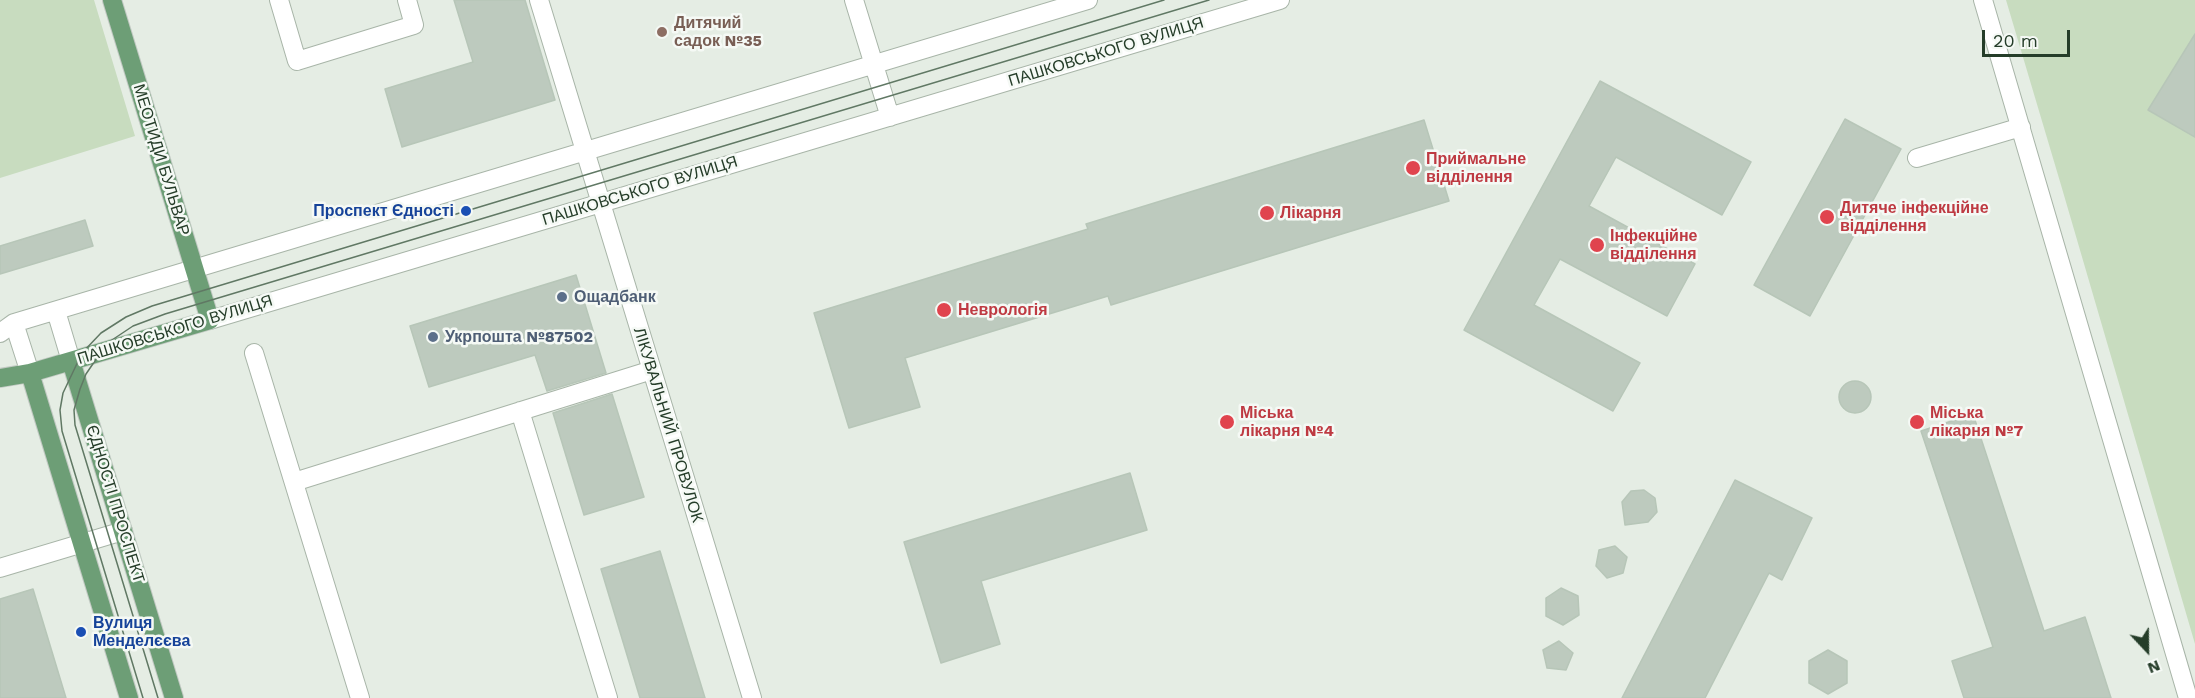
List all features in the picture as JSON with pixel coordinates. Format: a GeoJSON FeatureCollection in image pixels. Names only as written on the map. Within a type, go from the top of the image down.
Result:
{"type":"FeatureCollection","features":[{"type":"Feature","properties":{"kind":"main road","name":"МЕОТИДИ БУЛЬВАР"},"geometry":{"type":"LineString","coordinates":[[112,0],[210,320]]}},
{"type":"Feature","properties":{"kind":"main road","name":"ПАШКОВСЬКОГО ВУЛИЦЯ"},"geometry":{"type":"LineString","coordinates":[[0,378],[30,373],[210,320]]}},
{"type":"Feature","properties":{"kind":"main road","name":"ЄДНОСТІ ПРОСПЕКТ"},"geometry":{"type":"LineString","coordinates":[[71,361],[174,698]]}},
{"type":"Feature","properties":{"kind":"main road"},"geometry":{"type":"LineString","coordinates":[[30,373],[129,698]]}},
{"type":"Feature","properties":{"kind":"street"},"geometry":{"type":"LineString","coordinates":[[279,0],[297,61],[414,25],[407,0]]}},
{"type":"Feature","properties":{"kind":"street","name":"ЛІКУВАЛЬНИЙ ПРОВУЛОК"},"geometry":{"type":"LineString","coordinates":[[539,0],[752,698]]}},
{"type":"Feature","properties":{"kind":"street"},"geometry":{"type":"LineString","coordinates":[[854,0],[890,117]]}},
{"type":"Feature","properties":{"kind":"street"},"geometry":{"type":"LineString","coordinates":[[30,373],[7,328],[194,269],[1088,0]]}},
{"type":"Feature","properties":{"kind":"street","name":"ПАШКОВСЬКОГО ВУЛИЦЯ"},"geometry":{"type":"LineString","coordinates":[[210,320],[1280,0]]}},
{"type":"Feature","properties":{"kind":"street"},"geometry":{"type":"LineString","coordinates":[[1983,0],[2188,698]]}},
{"type":"Feature","properties":{"kind":"street"},"geometry":{"type":"LineString","coordinates":[[1917,158],[2021,128]]}},
{"type":"Feature","properties":{"kind":"street","name":"ЄДНОСТІ ПРОСПЕКТ"},"geometry":{"type":"LineString","coordinates":[[56,311],[71,361]]}},
{"type":"Feature","properties":{"kind":"street"},"geometry":{"type":"LineString","coordinates":[[255,353],[360,698]]}},
{"type":"Feature","properties":{"kind":"street"},"geometry":{"type":"LineString","coordinates":[[294,482],[652,370]]}},
{"type":"Feature","properties":{"kind":"street"},"geometry":{"type":"LineString","coordinates":[[520,411],[608,698]]}},
{"type":"Feature","properties":{"kind":"street"},"geometry":{"type":"LineString","coordinates":[[0,568],[123,531]]}},
{"type":"Feature","properties":{"kind":"green space"},"geometry":{"type":"Polygon","coordinates":[[[0,0],[94,0],[135,136],[0,178],[0,0]]]}},
{"type":"Feature","properties":{"kind":"green space"},"geometry":{"type":"Polygon","coordinates":[[[2006,0],[2195,0],[2195,644],[2061,185],[2006,0]]]}},
{"type":"Feature","properties":{"kind":"building"},"geometry":{"type":"Polygon","coordinates":[[[454,0],[525,0],[555,100],[402,147],[385,89],[473,62],[454,0]]]}},
{"type":"Feature","properties":{"kind":"building"},"geometry":{"type":"Polygon","coordinates":[[[2195,34],[2195,137],[2148,110],[2195,34]]]}},
{"type":"Feature","properties":{"kind":"building"},"geometry":{"type":"Polygon","coordinates":[[[1600,81],[1751,162],[1722,215],[1616,157],[1589,206],[1695,264],[1667,316],[1560,259],[1534,305],[1640,363],[1613,411],[1464,330],[1600,81]]]}},
{"type":"Feature","properties":{"kind":"building"},"geometry":{"type":"Polygon","coordinates":[[[1845,119],[1901,149],[1810,316],[1754,285],[1845,119]]]}},
{"type":"Feature","properties":{"kind":"building"},"geometry":{"type":"Polygon","coordinates":[[[1424,120],[1449,201],[1111,305],[1108,296],[905,358],[920,407],[849,428],[814,313],[1088,229],[1086,224],[1424,120]]]}},
{"type":"Feature","properties":{"kind":"building"},"geometry":{"type":"Polygon","coordinates":[[[85,220],[93,246],[0,274],[0,246],[85,220]]]}},
{"type":"Feature","properties":{"kind":"building"},"geometry":{"type":"Polygon","coordinates":[[[576,275],[606,373],[547,391],[535,355],[429,387],[410,326],[576,275]]]}},
{"type":"Feature","properties":{"kind":"building"},"geometry":{"type":"Polygon","coordinates":[[[1855,381],[1866,386],[1871,397],[1866,408],[1855,413],[1844,408],[1839,397],[1844,386],[1855,381]]]}},
{"type":"Feature","properties":{"kind":"building"},"geometry":{"type":"Polygon","coordinates":[[[612,394],[644,497],[584,515],[553,413],[612,394]]]}},
{"type":"Feature","properties":{"kind":"building"},"geometry":{"type":"Polygon","coordinates":[[[1973,414],[2044,631],[2085,617],[2111,698],[1964,698],[1952,661],[1993,647],[1921,431],[1973,414]]]}},
{"type":"Feature","properties":{"kind":"building"},"geometry":{"type":"Polygon","coordinates":[[[1130,473],[1147,530],[981,581],[1000,644],[941,663],[904,542],[1130,473]]]}},
{"type":"Feature","properties":{"kind":"building"},"geometry":{"type":"Polygon","coordinates":[[[1735,480],[1812,518],[1782,580],[1769,573],[1705,698],[1622,698],[1735,480]]]}},
{"type":"Feature","properties":{"kind":"building"},"geometry":{"type":"Polygon","coordinates":[[[1644,490],[1655,498],[1657,512],[1648,522],[1625,525],[1622,502],[1631,491],[1644,490]]]}},
{"type":"Feature","properties":{"kind":"building"},"geometry":{"type":"Polygon","coordinates":[[[1615,546],[1627,557],[1623,573],[1607,578],[1596,566],[1599,550],[1615,546]]]}},
{"type":"Feature","properties":{"kind":"building"},"geometry":{"type":"Polygon","coordinates":[[[660,551],[705,698],[640,698],[601,569],[660,551]]]}},
{"type":"Feature","properties":{"kind":"building"},"geometry":{"type":"Polygon","coordinates":[[[1561,588],[1578,596],[1579,615],[1563,625],[1546,616],[1546,598],[1561,588]]]}},
{"type":"Feature","properties":{"kind":"building"},"geometry":{"type":"Polygon","coordinates":[[[33,589],[66,698],[0,698],[0,599],[33,589]]]}},
{"type":"Feature","properties":{"kind":"building"},"geometry":{"type":"Polygon","coordinates":[[[1559,641],[1573,653],[1566,670],[1547,668],[1543,650],[1559,641]]]}},
{"type":"Feature","properties":{"kind":"building"},"geometry":{"type":"Polygon","coordinates":[[[1828,650],[1847,661],[1847,683],[1828,694],[1809,683],[1809,661],[1828,650]]]}},
{"type":"Feature","properties":{"kind":"tram line"},"geometry":{"type":"LineString","coordinates":[[143,698],[62,431],[60,410],[63,393],[82,353],[101,333],[126,317],[152,306],[1164,0]]}},
{"type":"Feature","properties":{"kind":"tram line"},"geometry":{"type":"LineString","coordinates":[[158,698],[75,425],[74,410],[86,374],[112,340],[133,326],[165,314],[1209,0]]}},
{"type":"Feature","properties":{"kind":"place","name":"Дитячий садок №35"},"geometry":{"type":"Point","coordinates":[662,32]}},
{"type":"Feature","properties":{"kind":"place","name":"Приймальне відділення"},"geometry":{"type":"Point","coordinates":[1413,168]}},
{"type":"Feature","properties":{"kind":"place","name":"Проспект Єдності"},"geometry":{"type":"Point","coordinates":[466,211]}},
{"type":"Feature","properties":{"kind":"place","name":"Лікарня"},"geometry":{"type":"Point","coordinates":[1267,213]}},
{"type":"Feature","properties":{"kind":"place","name":"Дитяче інфекційне відділення"},"geometry":{"type":"Point","coordinates":[1827,217]}},
{"type":"Feature","properties":{"kind":"place","name":"Інфекційне відділення"},"geometry":{"type":"Point","coordinates":[1597,245]}},
{"type":"Feature","properties":{"kind":"place","name":"Ощадбанк"},"geometry":{"type":"Point","coordinates":[562,297]}},
{"type":"Feature","properties":{"kind":"place","name":"Неврологія"},"geometry":{"type":"Point","coordinates":[944,310]}},
{"type":"Feature","properties":{"kind":"place","name":"Укрпошта №87502"},"geometry":{"type":"Point","coordinates":[433,337]}},
{"type":"Feature","properties":{"kind":"place","name":"Міська лікарня №4"},"geometry":{"type":"Point","coordinates":[1227,422]}},
{"type":"Feature","properties":{"kind":"place","name":"Міська лікарня №7"},"geometry":{"type":"Point","coordinates":[1917,422]}},
{"type":"Feature","properties":{"kind":"place","name":"Вулиця Менделєєва"},"geometry":{"type":"Point","coordinates":[81,632]}}]}
